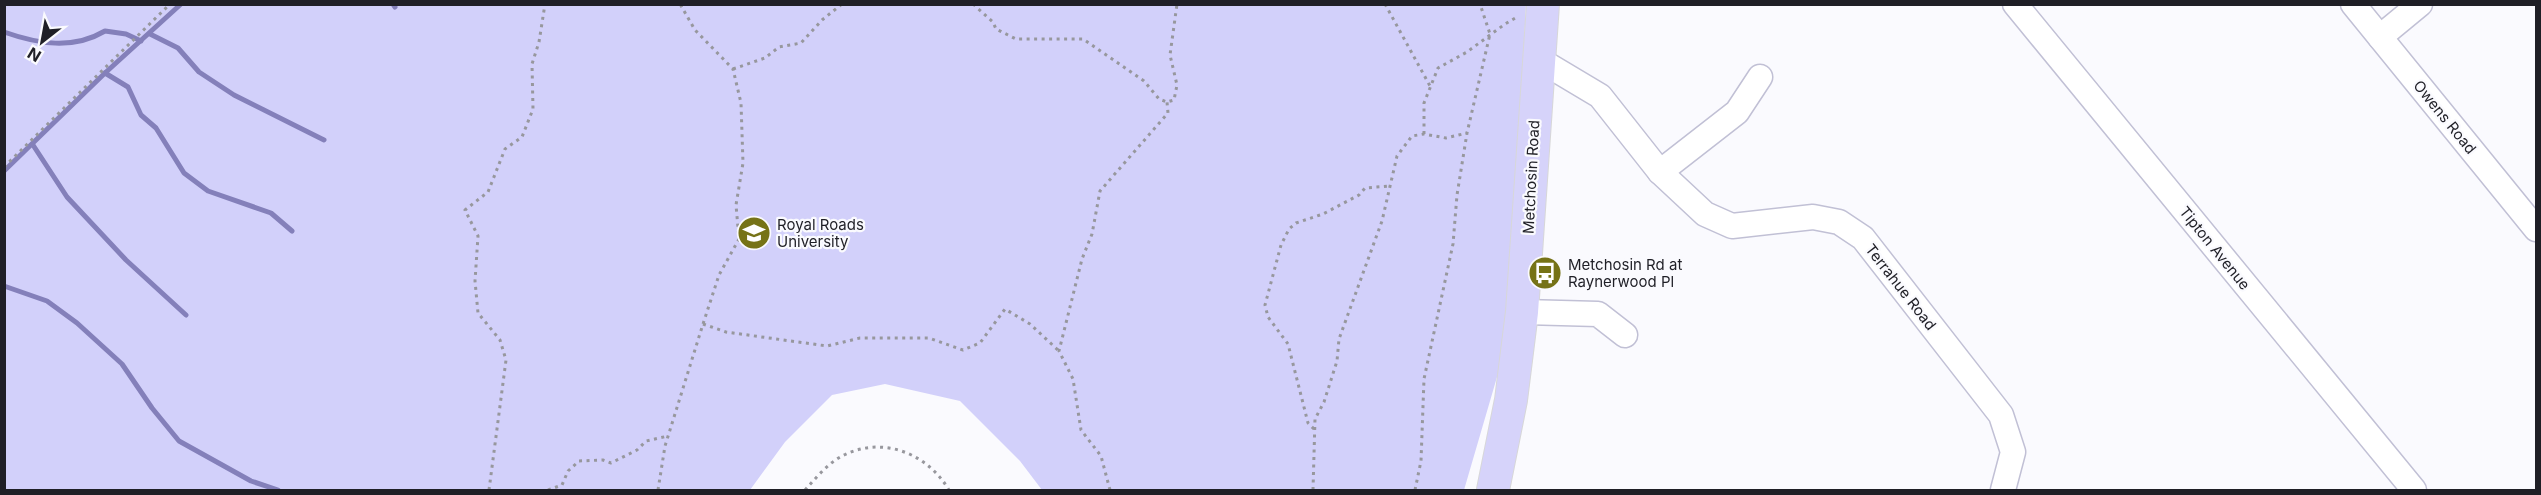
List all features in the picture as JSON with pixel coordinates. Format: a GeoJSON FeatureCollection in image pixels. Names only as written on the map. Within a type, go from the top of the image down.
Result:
{"type":"FeatureCollection","features":[{"type":"Feature","properties":{"kind":"main road","name":"Metchosin Road"},"geometry":{"type":"LineString","coordinates":[[1493,490],[1511,400],[1522,312],[1543,9]]}},
{"type":"Feature","properties":{"kind":"street","name":"Tipton Avenue"},"geometry":{"type":"LineString","coordinates":[[2015,4],[2415,490]]}},
{"type":"Feature","properties":{"kind":"street","name":"Owens Road"},"geometry":{"type":"LineString","coordinates":[[2353,4],[2536,229]]}},
{"type":"Feature","properties":{"kind":"street"},"geometry":{"type":"LineString","coordinates":[[2380,37],[2420,4]]}},
{"type":"Feature","properties":{"kind":"street","name":"Terrahue Road"},"geometry":{"type":"LineString","coordinates":[[1538,59],[1600,96],[1660,172],[1705,214],[1732,226],[1813,217],[1839,222],[1863,238],[2001,415],[2013,452],[2004,490]]}},
{"type":"Feature","properties":{"kind":"street"},"geometry":{"type":"LineString","coordinates":[[1660,172],[1737,112],[1760,77]]}},
{"type":"Feature","properties":{"kind":"street"},"geometry":{"type":"LineString","coordinates":[[1522,312],[1598,314],[1625,335]]}},
{"type":"Feature","properties":{"kind":"path"},"geometry":{"type":"LineString","coordinates":[[4,167],[170,4]]}},
{"type":"Feature","properties":{"kind":"path"},"geometry":{"type":"LineString","coordinates":[[489,490],[506,360],[500,340],[478,313],[475,282],[478,236],[465,210],[488,192],[505,149],[522,137],[533,109],[532,64],[539,42],[545,4]]}},
{"type":"Feature","properties":{"kind":"path"},"geometry":{"type":"LineString","coordinates":[[658,490],[668,436],[703,324],[719,275],[739,239],[736,205],[743,163],[741,103],[734,69],[695,30],[680,4]]}},
{"type":"Feature","properties":{"kind":"path"},"geometry":{"type":"LineString","coordinates":[[734,69],[765,58],[779,47],[801,43],[822,20],[842,4]]}},
{"type":"Feature","properties":{"kind":"path"},"geometry":{"type":"LineString","coordinates":[[973,4],[993,22],[996,29],[1016,39],[1083,39],[1144,81],[1159,99],[1167,102],[1174,100],[1177,85],[1170,55],[1177,4]]}},
{"type":"Feature","properties":{"kind":"path"},"geometry":{"type":"LineString","coordinates":[[1385,4],[1430,86]]}},
{"type":"Feature","properties":{"kind":"path"},"geometry":{"type":"LineString","coordinates":[[1415,490],[1421,461],[1424,379],[1453,244],[1457,195],[1467,133],[1490,34],[1480,4]]}},
{"type":"Feature","properties":{"kind":"path"},"geometry":{"type":"LineString","coordinates":[[1424,134],[1424,104],[1438,68],[1467,52],[1490,34],[1522,15],[1543,9]]}},
{"type":"Feature","properties":{"kind":"path"},"geometry":{"type":"LineString","coordinates":[[1059,351],[1082,259],[1092,234],[1100,191],[1168,113],[1167,102]]}},
{"type":"Feature","properties":{"kind":"path"},"geometry":{"type":"LineString","coordinates":[[1312,490],[1315,418],[1324,402],[1337,361],[1339,339],[1382,222],[1397,156],[1412,136],[1424,134],[1446,138],[1467,133]]}},
{"type":"Feature","properties":{"kind":"path"},"geometry":{"type":"LineString","coordinates":[[1315,429],[1308,423],[1288,344],[1268,317],[1265,305],[1281,245],[1289,229],[1296,223],[1323,214],[1359,195],[1365,188],[1390,186]]}},
{"type":"Feature","properties":{"kind":"path"},"geometry":{"type":"LineString","coordinates":[[703,324],[726,332],[827,346],[860,338],[930,338],[963,350],[980,343],[1005,309],[1030,324],[1059,351],[1074,379],[1081,430],[1101,456],[1110,490]]}},
{"type":"Feature","properties":{"kind":"path"},"geometry":{"type":"LineString","coordinates":[[548,490],[562,485],[568,471],[579,461],[603,460],[611,463],[637,450],[646,441],[668,436]]}},
{"type":"Feature","properties":{"kind":"path"},"geometry":{"type":"LineString","coordinates":[[805,490],[841,457],[864,448],[876,447],[914,455],[935,471],[949,490]]}},
{"type":"Feature","properties":{"kind":"shaded area","name":"Royal Roads University"},"geometry":{"type":"Polygon","coordinates":[[[4,5],[1526,5],[1509,336],[1464,490],[1042,490],[1020,461],[960,401],[885,384],[832,395],[785,442],[750,490],[5,490],[4,5]]]}},
{"type":"Feature","properties":{"kind":"waterway"},"geometry":{"type":"LineString","coordinates":[[4,171],[105,73],[181,4]]}},
{"type":"Feature","properties":{"kind":"waterway"},"geometry":{"type":"LineString","coordinates":[[4,32],[30,40],[55,43],[80,41],[105,31],[126,34],[141,41]]}},
{"type":"Feature","properties":{"kind":"waterway"},"geometry":{"type":"LineString","coordinates":[[150,34],[178,48],[199,72],[234,95],[324,140]]}},
{"type":"Feature","properties":{"kind":"waterway"},"geometry":{"type":"LineString","coordinates":[[105,73],[128,87],[141,115],[156,128],[184,173],[208,191],[271,213],[292,231]]}},
{"type":"Feature","properties":{"kind":"waterway"},"geometry":{"type":"LineString","coordinates":[[33,145],[67,197],[126,260],[186,315]]}},
{"type":"Feature","properties":{"kind":"waterway"},"geometry":{"type":"LineString","coordinates":[[4,286],[47,301],[77,323],[122,364],[152,408],[179,441],[251,481],[278,490]]}},
{"type":"Feature","properties":{"kind":"place","name":"Royal Roads University"},"geometry":{"type":"Point","coordinates":[754,233]}},
{"type":"Feature","properties":{"kind":"place","name":"Metchosin Rd at Raynerwood Pl"},"geometry":{"type":"Point","coordinates":[1545,273]}}]}
